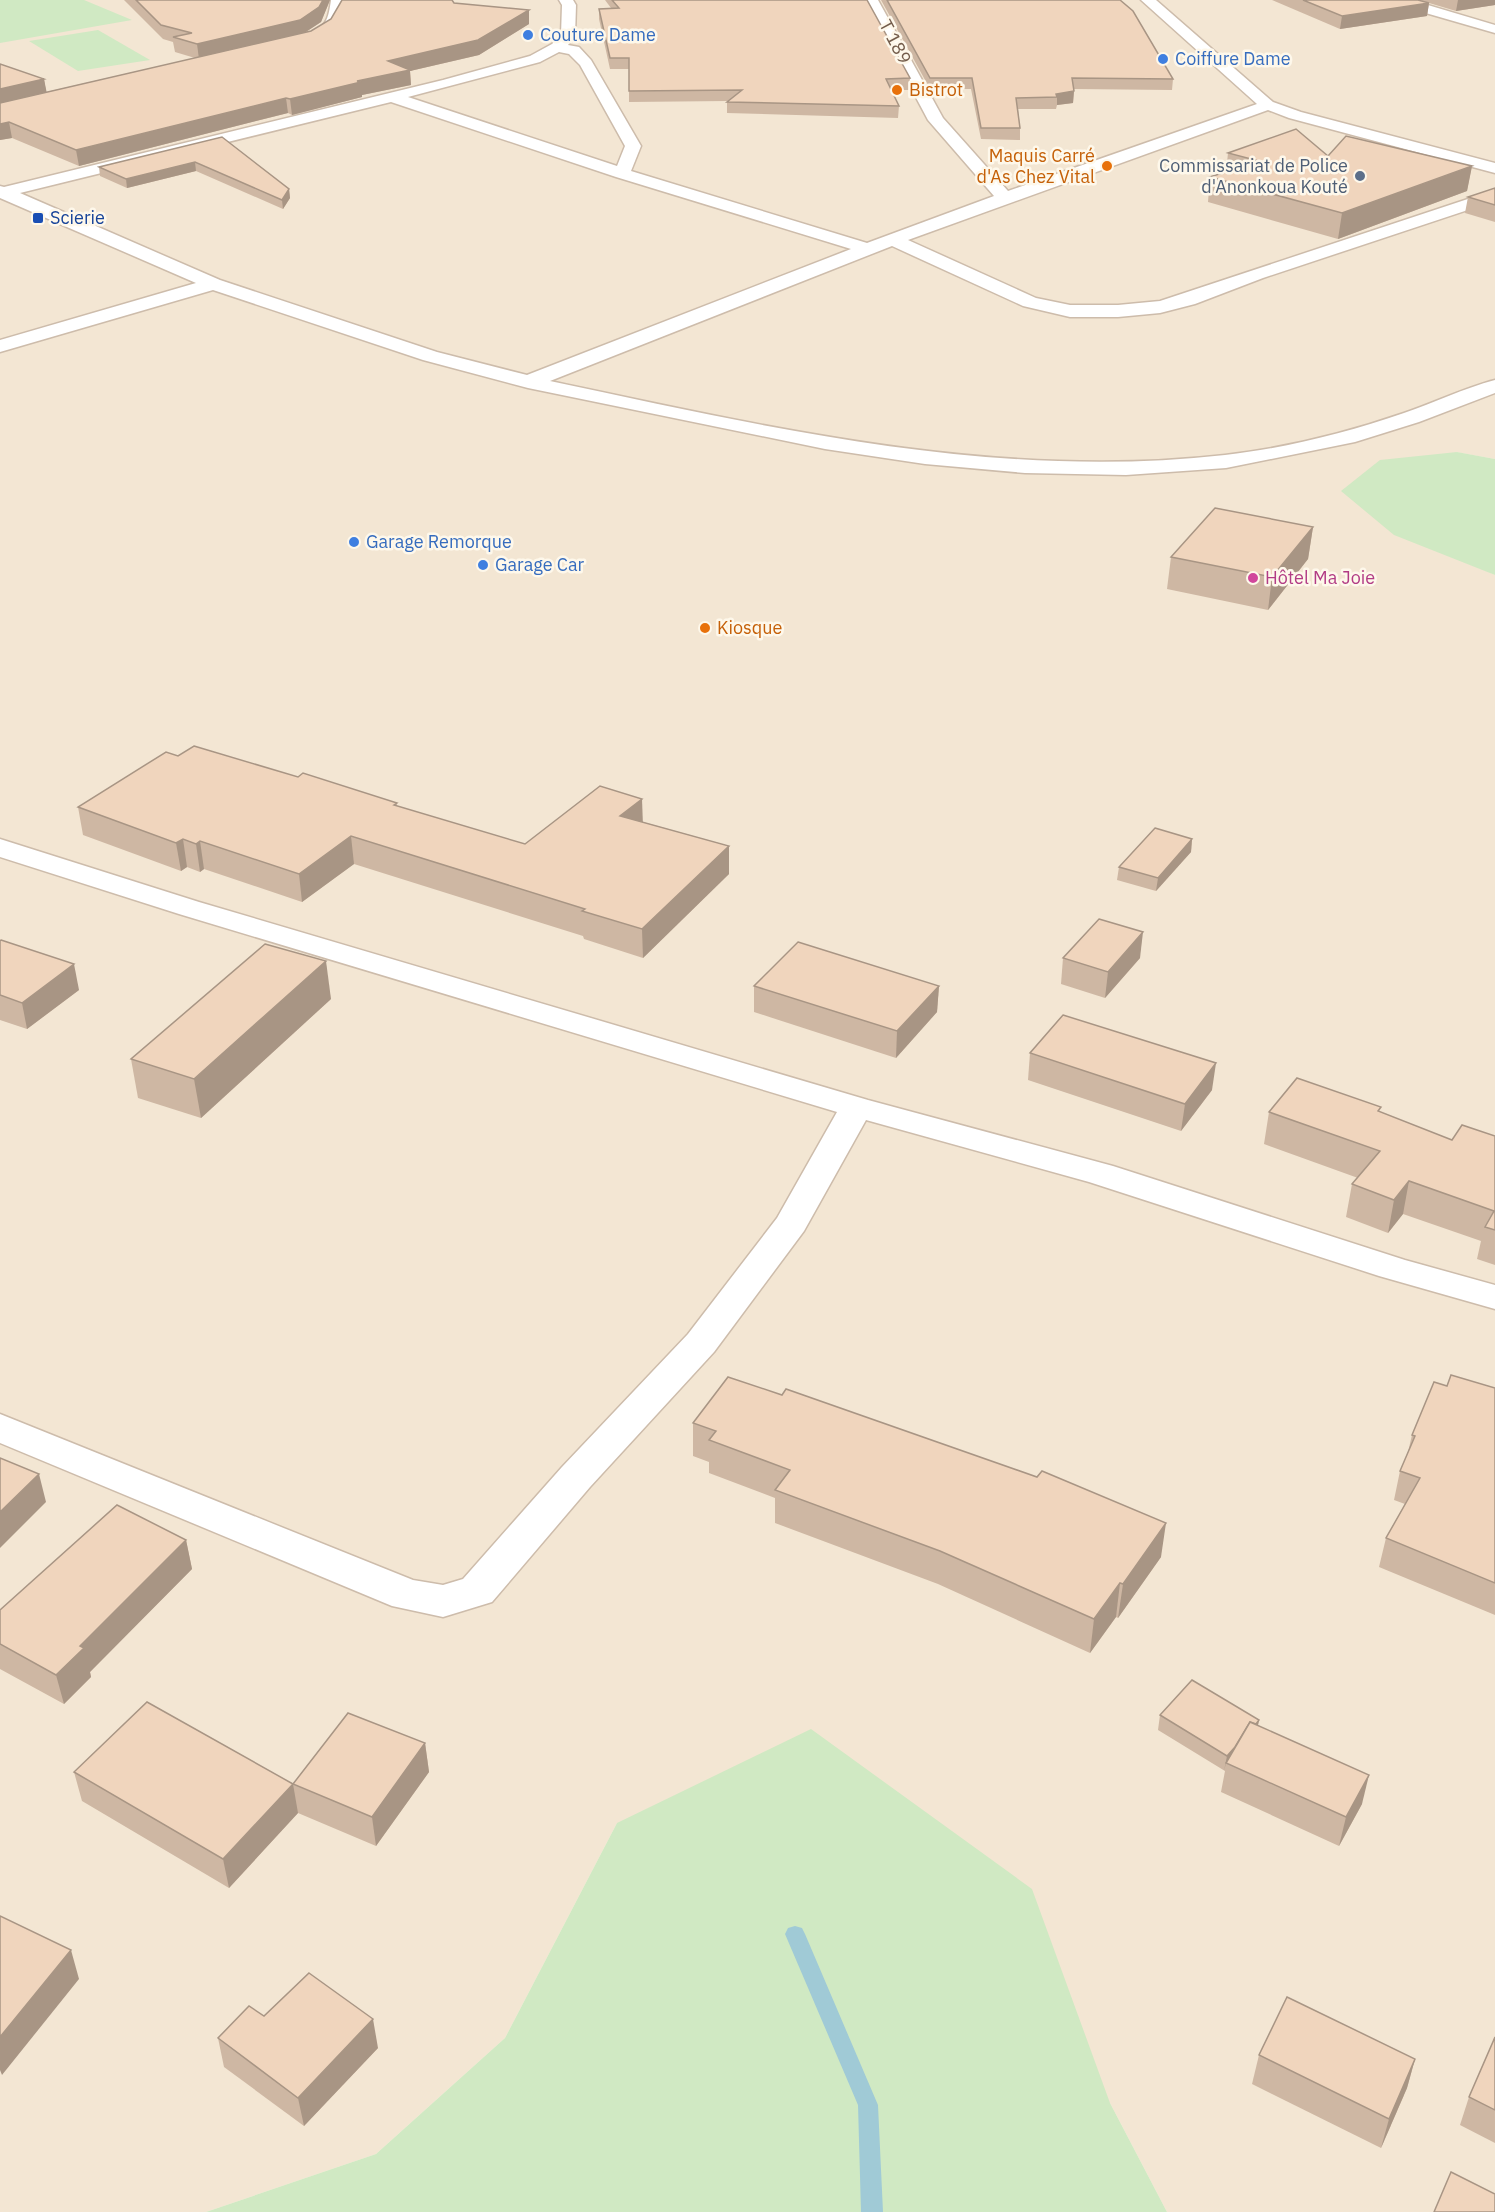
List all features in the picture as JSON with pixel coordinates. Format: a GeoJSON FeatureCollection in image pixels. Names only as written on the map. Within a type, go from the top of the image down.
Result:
{"type":"FeatureCollection","features":[{"type":"Feature","properties":{"kind":"street"},"geometry":{"type":"LineString","coordinates":[[297,43],[328,31],[334,23],[338,0]]}},
{"type":"Feature","properties":{"kind":"street"},"geometry":{"type":"LineString","coordinates":[[1,192],[392,97],[535,59],[557,47],[568,36],[569,5],[566,0]]}},
{"type":"Feature","properties":{"kind":"street","name":"T 189"},"geometry":{"type":"LineString","coordinates":[[871,0],[936,120],[1005,198]]}},
{"type":"Feature","properties":{"kind":"street"},"geometry":{"type":"LineString","coordinates":[[1148,0],[1268,105],[1295,115],[1495,168]]}},
{"type":"Feature","properties":{"kind":"street"},"geometry":{"type":"LineString","coordinates":[[1396,0],[1495,29]]}},
{"type":"Feature","properties":{"kind":"street"},"geometry":{"type":"LineString","coordinates":[[557,47],[574,50],[586,63],[633,146],[622,173]]}},
{"type":"Feature","properties":{"kind":"street"},"geometry":{"type":"LineString","coordinates":[[392,97],[622,173],[868,249]]}},
{"type":"Feature","properties":{"kind":"street"},"geometry":{"type":"LineString","coordinates":[[528,382],[868,249],[1268,105]]}},
{"type":"Feature","properties":{"kind":"street"},"geometry":{"type":"LineString","coordinates":[[1,192],[213,284],[430,356],[528,382],[801,440],[943,461],[1086,469],[1187,464],[1247,457],[1324,444],[1397,424],[1495,387]]}},
{"type":"Feature","properties":{"kind":"street"},"geometry":{"type":"LineString","coordinates":[[893,240],[1030,302],[1070,311],[1118,311],[1160,307],[1188,300],[1256,274],[1495,195]]}},
{"type":"Feature","properties":{"kind":"street"},"geometry":{"type":"LineString","coordinates":[[0,346],[213,284]]}},
{"type":"Feature","properties":{"kind":"street"},"geometry":{"type":"LineString","coordinates":[[0,848],[189,908],[856,1107],[1101,1174],[1392,1268],[1495,1297]]}},
{"type":"Feature","properties":{"kind":"street"},"geometry":{"type":"LineString","coordinates":[[0,1428],[408,1595],[442,1601],[477,1591],[576,1477],[701,1343],[792,1223],[856,1107]]}},
{"type":"Feature","properties":{"kind":"shaded area"},"geometry":{"type":"Polygon","coordinates":[[[0,0],[1495,0],[1495,459],[1456,452],[1489,572],[1495,575],[1495,2212],[1167,2212],[1110,2103],[617,1823],[505,2038],[376,2154],[206,2212],[0,2212],[0,0]]]}},
{"type":"Feature","properties":{"kind":"green space"},"geometry":{"type":"Polygon","coordinates":[[[0,0],[84,0],[132,20],[0,43],[0,0]]]}},
{"type":"Feature","properties":{"kind":"green space"},"geometry":{"type":"Polygon","coordinates":[[[98,30],[150,60],[78,71],[29,41],[98,30]]]}},
{"type":"Feature","properties":{"kind":"green space"},"geometry":{"type":"Polygon","coordinates":[[[1457,452],[1495,459],[1495,575],[1394,535],[1341,491],[1380,460],[1457,452]]]}},
{"type":"Feature","properties":{"kind":"green space"},"geometry":{"type":"Polygon","coordinates":[[[811,1729],[1032,1889],[1110,2103],[1167,2212],[206,2212],[376,2154],[505,2038],[617,1823],[811,1729]]]}},
{"type":"Feature","properties":{"kind":"building"},"geometry":{"type":"Polygon","coordinates":[[[136,0],[323,0],[319,7],[300,20],[197,44],[173,37],[192,33],[161,25],[136,0]]]}},
{"type":"Feature","properties":{"kind":"building"},"geometry":{"type":"Polygon","coordinates":[[[342,0],[452,0],[454,3],[529,10],[478,40],[388,61],[410,70],[76,150],[9,122],[0,124],[0,103],[311,31],[331,19],[342,0]]]}},
{"type":"Feature","properties":{"kind":"building"},"geometry":{"type":"Polygon","coordinates":[[[612,0],[867,0],[910,78],[886,79],[899,106],[727,102],[742,90],[629,91],[629,58],[610,58],[599,9],[619,8],[612,0]]]}},
{"type":"Feature","properties":{"kind":"building"},"geometry":{"type":"Polygon","coordinates":[[[887,0],[1120,0],[1133,11],[1173,79],[1072,78],[1074,91],[1056,94],[1057,97],[1016,98],[1020,128],[981,128],[972,78],[930,78],[887,0]]]}},
{"type":"Feature","properties":{"kind":"building"},"geometry":{"type":"Polygon","coordinates":[[[1303,0],[1418,0],[1429,3],[1342,16],[1303,0]]]}},
{"type":"Feature","properties":{"kind":"building"},"geometry":{"type":"Polygon","coordinates":[[[0,64],[44,79],[0,89],[0,64]]]}},
{"type":"Feature","properties":{"kind":"building"},"geometry":{"type":"Polygon","coordinates":[[[1296,129],[1328,156],[1346,136],[1472,166],[1342,213],[1210,177],[1259,161],[1228,153],[1296,129]]]}},
{"type":"Feature","properties":{"kind":"building"},"geometry":{"type":"Polygon","coordinates":[[[222,137],[289,189],[282,200],[195,162],[126,179],[99,167],[222,137]]]}},
{"type":"Feature","properties":{"kind":"building"},"geometry":{"type":"Polygon","coordinates":[[[1495,188],[1495,205],[1468,197],[1495,188]]]}},
{"type":"Feature","properties":{"kind":"building"},"geometry":{"type":"Polygon","coordinates":[[[1215,508],[1313,527],[1272,577],[1171,557],[1215,508]]]}},
{"type":"Feature","properties":{"kind":"building"},"geometry":{"type":"Polygon","coordinates":[[[194,746],[298,777],[303,773],[397,803],[394,805],[525,844],[600,786],[642,799],[620,816],[729,846],[642,929],[351,836],[299,874],[200,841],[196,844],[183,839],[176,843],[78,807],[166,752],[178,756],[194,746]]]}},
{"type":"Feature","properties":{"kind":"building"},"geometry":{"type":"Polygon","coordinates":[[[1155,828],[1192,839],[1158,878],[1119,867],[1155,828]]]}},
{"type":"Feature","properties":{"kind":"building"},"geometry":{"type":"Polygon","coordinates":[[[1099,919],[1143,932],[1108,972],[1063,958],[1099,919]]]}},
{"type":"Feature","properties":{"kind":"building"},"geometry":{"type":"Polygon","coordinates":[[[1,940],[74,964],[22,1003],[0,995],[1,940]]]}},
{"type":"Feature","properties":{"kind":"building"},"geometry":{"type":"Polygon","coordinates":[[[798,942],[939,986],[897,1031],[754,986],[798,942]]]}},
{"type":"Feature","properties":{"kind":"building"},"geometry":{"type":"Polygon","coordinates":[[[265,944],[326,961],[194,1079],[131,1059],[265,944]]]}},
{"type":"Feature","properties":{"kind":"building"},"geometry":{"type":"Polygon","coordinates":[[[1063,1015],[1216,1063],[1185,1104],[1030,1053],[1063,1015]]]}},
{"type":"Feature","properties":{"kind":"building"},"geometry":{"type":"Polygon","coordinates":[[[1297,1078],[1381,1107],[1378,1111],[1452,1140],[1462,1125],[1495,1136],[1495,1230],[1485,1227],[1494,1211],[1409,1181],[1394,1200],[1352,1184],[1380,1151],[1269,1112],[1297,1078]]]}},
{"type":"Feature","properties":{"kind":"building"},"geometry":{"type":"Polygon","coordinates":[[[1451,1375],[1495,1388],[1495,1583],[1386,1538],[1420,1478],[1400,1471],[1415,1436],[1412,1435],[1434,1382],[1447,1386],[1451,1375]]]}},
{"type":"Feature","properties":{"kind":"building"},"geometry":{"type":"Polygon","coordinates":[[[728,1377],[782,1395],[786,1389],[1037,1477],[1042,1471],[1166,1523],[1123,1584],[1120,1583],[1094,1619],[940,1551],[775,1490],[790,1470],[709,1440],[716,1431],[693,1423],[728,1377]]]}},
{"type":"Feature","properties":{"kind":"building"},"geometry":{"type":"Polygon","coordinates":[[[0,1458],[39,1474],[0,1512],[0,1458]]]}},
{"type":"Feature","properties":{"kind":"building"},"geometry":{"type":"Polygon","coordinates":[[[117,1505],[186,1540],[80,1646],[84,1648],[56,1675],[0,1644],[0,1610],[117,1505]]]}},
{"type":"Feature","properties":{"kind":"building"},"geometry":{"type":"Polygon","coordinates":[[[1192,1680],[1259,1720],[1256,1724],[1250,1722],[1227,1756],[1160,1715],[1192,1680]]]}},
{"type":"Feature","properties":{"kind":"building"},"geometry":{"type":"Polygon","coordinates":[[[147,1702],[293,1784],[223,1859],[74,1772],[147,1702]]]}},
{"type":"Feature","properties":{"kind":"building"},"geometry":{"type":"Polygon","coordinates":[[[348,1713],[425,1743],[372,1817],[293,1784],[348,1713]]]}},
{"type":"Feature","properties":{"kind":"building"},"geometry":{"type":"Polygon","coordinates":[[[1250,1722],[1369,1775],[1346,1817],[1226,1763],[1250,1722]]]}},
{"type":"Feature","properties":{"kind":"building"},"geometry":{"type":"Polygon","coordinates":[[[0,1916],[71,1950],[0,2037],[0,1916]]]}},
{"type":"Feature","properties":{"kind":"building"},"geometry":{"type":"Polygon","coordinates":[[[309,1973],[373,2019],[298,2098],[218,2038],[249,2006],[264,2016],[309,1973]]]}},
{"type":"Feature","properties":{"kind":"building"},"geometry":{"type":"Polygon","coordinates":[[[1287,1997],[1415,2059],[1389,2119],[1259,2055],[1287,1997]]]}},
{"type":"Feature","properties":{"kind":"building"},"geometry":{"type":"Polygon","coordinates":[[[1495,2037],[1495,2110],[1469,2097],[1495,2037]]]}},
{"type":"Feature","properties":{"kind":"building"},"geometry":{"type":"Polygon","coordinates":[[[1451,2172],[1495,2194],[1495,2212],[1434,2212],[1451,2172]]]}},
{"type":"Feature","properties":{"kind":"waterway"},"geometry":{"type":"LineString","coordinates":[[795,1934],[868,2105],[872,2212]]}},
{"type":"Feature","properties":{"kind":"place","name":"Couture Dame"},"geometry":{"type":"Point","coordinates":[528,35]}},
{"type":"Feature","properties":{"kind":"place","name":"Coiffure Dame"},"geometry":{"type":"Point","coordinates":[1163,59]}},
{"type":"Feature","properties":{"kind":"place","name":"Bistrot"},"geometry":{"type":"Point","coordinates":[897,90]}},
{"type":"Feature","properties":{"kind":"place","name":"Maquis Carré d'As Chez Vital"},"geometry":{"type":"Point","coordinates":[1107,166]}},
{"type":"Feature","properties":{"kind":"place","name":"Commissariat de Police d'Anonkoua Kouté"},"geometry":{"type":"Point","coordinates":[1360,176]}},
{"type":"Feature","properties":{"kind":"place","name":"Scierie"},"geometry":{"type":"Point","coordinates":[38,218]}},
{"type":"Feature","properties":{"kind":"place","name":"Garage Remorque"},"geometry":{"type":"Point","coordinates":[354,542]}},
{"type":"Feature","properties":{"kind":"place","name":"Garage Car"},"geometry":{"type":"Point","coordinates":[483,565]}},
{"type":"Feature","properties":{"kind":"place","name":"Hôtel Ma Joie"},"geometry":{"type":"Point","coordinates":[1253,578]}},
{"type":"Feature","properties":{"kind":"place","name":"Kiosque"},"geometry":{"type":"Point","coordinates":[705,628]}}]}
